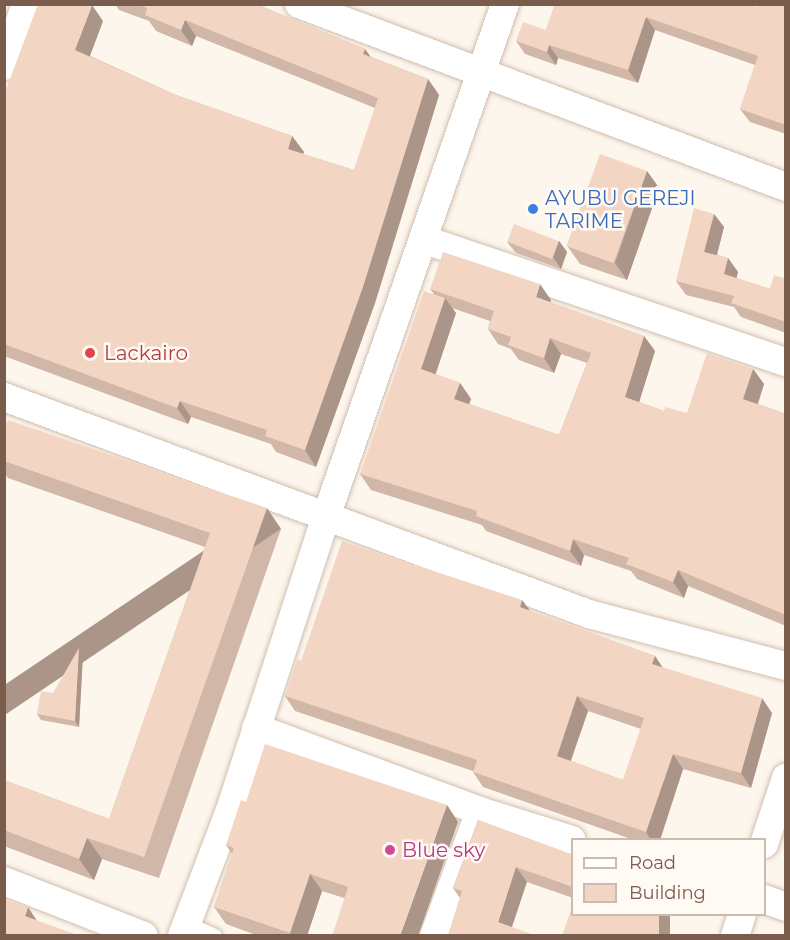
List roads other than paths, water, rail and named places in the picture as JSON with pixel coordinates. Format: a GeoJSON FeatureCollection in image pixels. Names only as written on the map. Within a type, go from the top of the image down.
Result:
{"type":"FeatureCollection","features":[{"type":"Feature","properties":{"kind":"street"},"geometry":{"type":"LineString","coordinates":[[4,66],[26,4]]}},
{"type":"Feature","properties":{"kind":"street"},"geometry":{"type":"LineString","coordinates":[[299,4],[482,71],[606,122],[786,187]]}},
{"type":"Feature","properties":{"kind":"street"},"geometry":{"type":"LineString","coordinates":[[184,929],[256,728],[327,514],[505,4]]}},
{"type":"Feature","properties":{"kind":"street"},"geometry":{"type":"LineString","coordinates":[[424,240],[786,362]]}},
{"type":"Feature","properties":{"kind":"street"},"geometry":{"type":"LineString","coordinates":[[8,433],[11,400],[327,514],[589,614],[786,666]]}},
{"type":"Feature","properties":{"kind":"street"},"geometry":{"type":"LineString","coordinates":[[256,728],[480,812],[571,839]]}},
{"type":"Feature","properties":{"kind":"street"},"geometry":{"type":"LineString","coordinates":[[766,841],[786,778]]}},
{"type":"Feature","properties":{"kind":"street"},"geometry":{"type":"LineString","coordinates":[[434,936],[480,812]]}},
{"type":"Feature","properties":{"kind":"street"},"geometry":{"type":"LineString","coordinates":[[4,881],[144,936]]}},
{"type":"Feature","properties":{"kind":"street"},"geometry":{"type":"LineString","coordinates":[[766,899],[786,907]]}},
{"type":"Feature","properties":{"kind":"street"},"geometry":{"type":"LineString","coordinates":[[735,936],[742,916]]}},
{"type":"Feature","properties":{"kind":"lane"},"geometry":{"type":"LineString","coordinates":[[184,929],[215,936]]}},
{"type":"Feature","properties":{"kind":"place","name":"AYUBU GEREJI TARIME"},"geometry":{"type":"Point","coordinates":[533,209]}},
{"type":"Feature","properties":{"kind":"place","name":"Lackairo"},"geometry":{"type":"Point","coordinates":[90,353]}},
{"type":"Feature","properties":{"kind":"place","name":"Blue sky"},"geometry":{"type":"Point","coordinates":[390,850]}}]}
